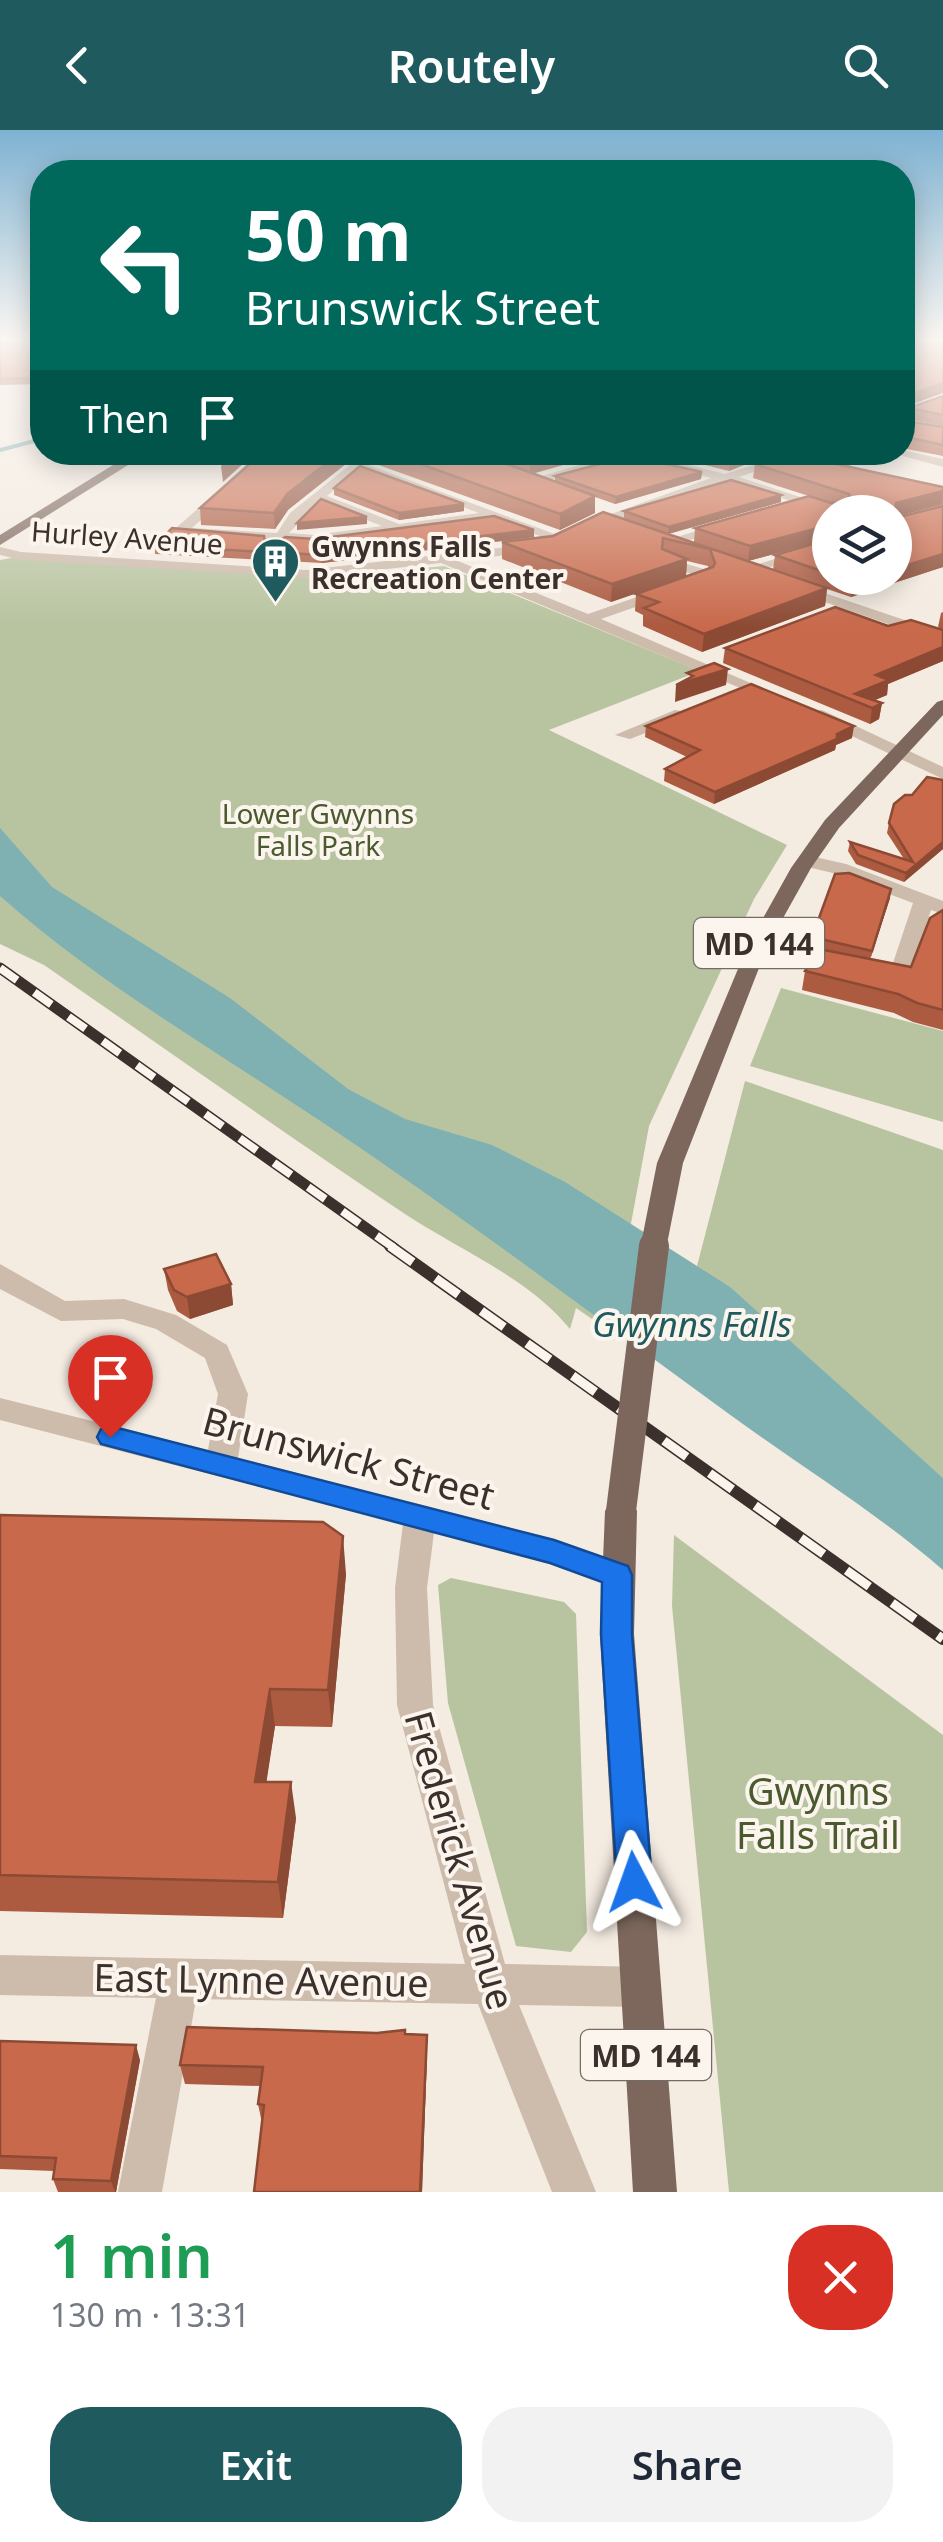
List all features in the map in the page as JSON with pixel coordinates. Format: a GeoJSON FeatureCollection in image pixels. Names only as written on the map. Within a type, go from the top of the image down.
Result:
{"type":"FeatureCollection","features":[{"type":"Feature","properties":{"kind":"main road"},"geometry":{"type":"LineString","coordinates":[[0,541],[122,465]]}},
{"type":"Feature","properties":{"kind":"main road","name":"MD 144"},"geometry":{"type":"LineString","coordinates":[[656,2192],[617,1634],[617,1575],[621,1511],[662,1192],[689,1108],[758,945],[806,861],[832,824],[943,705]]}},
{"type":"Feature","properties":{"kind":"street"},"geometry":{"type":"LineString","coordinates":[[915,457],[943,464]]}},
{"type":"Feature","properties":{"kind":"street"},"geometry":{"type":"LineString","coordinates":[[255,465],[180,531],[315,539],[494,515]]}},
{"type":"Feature","properties":{"kind":"street"},"geometry":{"type":"LineString","coordinates":[[256,570],[295,516],[359,465],[561,539]]}},
{"type":"Feature","properties":{"kind":"street"},"geometry":{"type":"LineString","coordinates":[[528,482],[591,465]]}},
{"type":"Feature","properties":{"kind":"street"},"geometry":{"type":"LineString","coordinates":[[669,465],[812,504]]}},
{"type":"Feature","properties":{"kind":"street","name":"Hurley Avenue"},"geometry":{"type":"LineString","coordinates":[[0,551],[21,556],[328,574],[546,546],[608,516],[764,465]]}},
{"type":"Feature","properties":{"kind":"street"},"geometry":{"type":"LineString","coordinates":[[511,476],[562,494]]}},
{"type":"Feature","properties":{"kind":"street"},"geometry":{"type":"LineString","coordinates":[[319,497],[399,528]]}},
{"type":"Feature","properties":{"kind":"street"},"geometry":{"type":"LineString","coordinates":[[772,512],[807,502]]}},
{"type":"Feature","properties":{"kind":"street"},"geometry":{"type":"LineString","coordinates":[[668,542],[738,522]]}},
{"type":"Feature","properties":{"kind":"street"},"geometry":{"type":"LineString","coordinates":[[579,530],[597,536]]}},
{"type":"Feature","properties":{"kind":"street"},"geometry":{"type":"LineString","coordinates":[[651,537],[700,554]]}},
{"type":"Feature","properties":{"kind":"street"},"geometry":{"type":"LineString","coordinates":[[588,619],[706,578],[702,572],[632,548]]}},
{"type":"Feature","properties":{"kind":"street"},"geometry":{"type":"LineString","coordinates":[[747,570],[812,550]]}},
{"type":"Feature","properties":{"kind":"street"},"geometry":{"type":"LineString","coordinates":[[444,559],[863,732],[943,774]]}},
{"type":"Feature","properties":{"kind":"street"},"geometry":{"type":"LineString","coordinates":[[731,564],[943,638]]}},
{"type":"Feature","properties":{"kind":"street"},"geometry":{"type":"LineString","coordinates":[[816,619],[850,606]]}},
{"type":"Feature","properties":{"kind":"street"},"geometry":{"type":"LineString","coordinates":[[696,664],[713,658]]}},
{"type":"Feature","properties":{"kind":"street"},"geometry":{"type":"LineString","coordinates":[[732,693],[750,686]]}},
{"type":"Feature","properties":{"kind":"street"},"geometry":{"type":"LineString","coordinates":[[624,735],[696,707]]}},
{"type":"Feature","properties":{"kind":"street"},"geometry":{"type":"LineString","coordinates":[[758,945],[899,977],[934,905],[839,868],[806,861]]}},
{"type":"Feature","properties":{"kind":"street"},"geometry":{"type":"LineString","coordinates":[[0,1273],[12,1284],[61,1310],[124,1309],[166,1322],[217,1352],[233,1394],[221,1465]]}},
{"type":"Feature","properties":{"kind":"street","name":"Brunswick Street"},"geometry":{"type":"LineString","coordinates":[[0,1409],[554,1552],[617,1575]]}},
{"type":"Feature","properties":{"kind":"street","name":"Frederick Avenue"},"geometry":{"type":"LineString","coordinates":[[420,1516],[411,1588],[415,1705],[490,1984],[574,2192]]}},
{"type":"Feature","properties":{"kind":"street","name":"East Lynne Avenue"},"geometry":{"type":"LineString","coordinates":[[0,1975],[641,1987]]}},
{"type":"Feature","properties":{"kind":"street"},"geometry":{"type":"LineString","coordinates":[[140,2192],[180,1978]]}},
{"type":"Feature","properties":{"kind":"green space","name":"Lower Gwynns Falls Park"},"geometry":{"type":"Polygon","coordinates":[[[0,560],[315,578],[444,566],[700,671],[549,730],[787,845],[754,899],[649,1126],[611,1332],[576,1308],[570,1329],[513,1279],[402,1212],[44,965],[0,944],[0,560]]]}},
{"type":"Feature","properties":{"kind":"green space"},"geometry":{"type":"Polygon","coordinates":[[[781,988],[943,1031],[943,1122],[750,1066],[781,988]]]}},
{"type":"Feature","properties":{"kind":"green space"},"geometry":{"type":"Polygon","coordinates":[[[745,1081],[943,1150],[943,1478],[697,1266],[745,1081]]]}},
{"type":"Feature","properties":{"kind":"green space","name":"Gwynns Falls Trail"},"geometry":{"type":"Polygon","coordinates":[[[674,1535],[943,1735],[943,2192],[729,2192],[672,1606],[674,1535]]]}},
{"type":"Feature","properties":{"kind":"green space"},"geometry":{"type":"Polygon","coordinates":[[[451,1578],[564,1602],[576,1614],[587,1932],[571,1952],[516,1946],[448,1703],[438,1585],[451,1578]]]}},
{"type":"Feature","properties":{"kind":"water","name":"Gwynns Falls"},"geometry":{"type":"Polygon","coordinates":[[[0,828],[52,887],[230,998],[348,1089],[405,1119],[492,1145],[565,1182],[730,1287],[943,1478],[943,1570],[865,1509],[425,1193],[76,958],[0,896],[0,828]]]}},
{"type":"Feature","properties":{"kind":"building"},"geometry":{"type":"Polygon","coordinates":[[[915,434],[943,434],[943,445],[915,439],[915,434]]]}},
{"type":"Feature","properties":{"kind":"building"},"geometry":{"type":"Polygon","coordinates":[[[248,465],[324,465],[287,494],[274,513],[200,508],[248,465]]]}},
{"type":"Feature","properties":{"kind":"building"},"geometry":{"type":"Polygon","coordinates":[[[423,465],[510,465],[595,496],[560,514],[423,465]]]}},
{"type":"Feature","properties":{"kind":"building"},"geometry":{"type":"Polygon","coordinates":[[[596,465],[671,465],[702,472],[616,497],[555,476],[596,465]]]}},
{"type":"Feature","properties":{"kind":"building"},"geometry":{"type":"Polygon","coordinates":[[[758,465],[841,465],[943,487],[943,491],[912,499],[912,495],[849,495],[758,465]]]}},
{"type":"Feature","properties":{"kind":"building"},"geometry":{"type":"Polygon","coordinates":[[[360,466],[464,504],[399,513],[334,488],[360,466]]]}},
{"type":"Feature","properties":{"kind":"building"},"geometry":{"type":"Polygon","coordinates":[[[731,480],[781,495],[669,527],[624,511],[731,480]]]}},
{"type":"Feature","properties":{"kind":"building"},"geometry":{"type":"Polygon","coordinates":[[[809,496],[812,530],[750,546],[695,528],[809,496]]]}},
{"type":"Feature","properties":{"kind":"building"},"geometry":{"type":"Polygon","coordinates":[[[321,499],[367,517],[297,523],[321,499]]]}},
{"type":"Feature","properties":{"kind":"building"},"geometry":{"type":"Polygon","coordinates":[[[943,506],[943,554],[912,564],[912,514],[943,506]]]}},
{"type":"Feature","properties":{"kind":"building"},"geometry":{"type":"Polygon","coordinates":[[[603,512],[812,583],[812,594],[704,634],[644,608],[659,602],[636,594],[713,567],[710,549],[663,538],[662,549],[687,559],[612,584],[502,542],[553,536],[603,512]]]}},
{"type":"Feature","properties":{"kind":"building"},"geometry":{"type":"Polygon","coordinates":[[[494,516],[534,530],[322,555],[155,546],[172,528],[264,536],[265,542],[274,546],[285,537],[315,539],[494,516]]]}},
{"type":"Feature","properties":{"kind":"building"},"geometry":{"type":"Polygon","coordinates":[[[812,544],[812,568],[775,555],[812,544]]]}},
{"type":"Feature","properties":{"kind":"building"},"geometry":{"type":"Polygon","coordinates":[[[835,607],[888,626],[911,620],[943,630],[943,647],[876,675],[889,680],[855,694],[882,703],[872,708],[725,648],[835,607]]]}},
{"type":"Feature","properties":{"kind":"building"},"geometry":{"type":"Polygon","coordinates":[[[714,663],[728,669],[676,685],[693,676],[687,673],[714,663]]]}},
{"type":"Feature","properties":{"kind":"building"},"geometry":{"type":"Polygon","coordinates":[[[751,684],[854,726],[837,734],[837,739],[715,792],[665,769],[700,750],[646,726],[751,684]]]}},
{"type":"Feature","properties":{"kind":"building"},"geometry":{"type":"Polygon","coordinates":[[[927,777],[943,780],[943,842],[906,873],[858,855],[850,842],[913,862],[889,823],[894,804],[905,795],[912,795],[927,777]]]}},
{"type":"Feature","properties":{"kind":"building"},"geometry":{"type":"Polygon","coordinates":[[[849,873],[891,889],[872,951],[812,937],[835,874],[849,873]]]}},
{"type":"Feature","properties":{"kind":"building"},"geometry":{"type":"Polygon","coordinates":[[[943,910],[943,1010],[898,994],[805,971],[819,949],[911,967],[930,918],[943,910]]]}},
{"type":"Feature","properties":{"kind":"building"},"geometry":{"type":"Polygon","coordinates":[[[216,1254],[231,1284],[187,1297],[174,1290],[164,1269],[216,1254]]]}},
{"type":"Feature","properties":{"kind":"building"},"geometry":{"type":"Polygon","coordinates":[[[0,1515],[323,1522],[343,1536],[328,1690],[270,1689],[255,1782],[291,1782],[278,1882],[0,1875],[0,1515]]]}},
{"type":"Feature","properties":{"kind":"building"},"geometry":{"type":"Polygon","coordinates":[[[187,2027],[377,2033],[405,2030],[405,2034],[427,2035],[420,2192],[254,2192],[264,2105],[258,2104],[263,2067],[180,2065],[187,2027]]]}},
{"type":"Feature","properties":{"kind":"building"},"geometry":{"type":"Polygon","coordinates":[[[0,2041],[136,2045],[111,2181],[53,2179],[56,2158],[0,2156],[0,2041]]]}},
{"type":"Feature","properties":{"kind":"waterway"},"geometry":{"type":"LineString","coordinates":[[0,450],[30,442]]}},
{"type":"Feature","properties":{"kind":"railway"},"geometry":{"type":"LineString","coordinates":[[0,968],[394,1248]]}},
{"type":"Feature","properties":{"kind":"railway"},"geometry":{"type":"LineString","coordinates":[[390,1246],[943,1639]]}},
{"type":"Feature","properties":{"kind":"place","name":"Gwynns Falls Recreation Center"},"geometry":{"type":"Point","coordinates":[276,604]}},
{"type":"Feature","properties":{"kind":"route"},"geometry":{"type":"LineString","coordinates":[[110,1437],[554,1552],[617,1575],[617,1634],[634,1882]]}}]}
